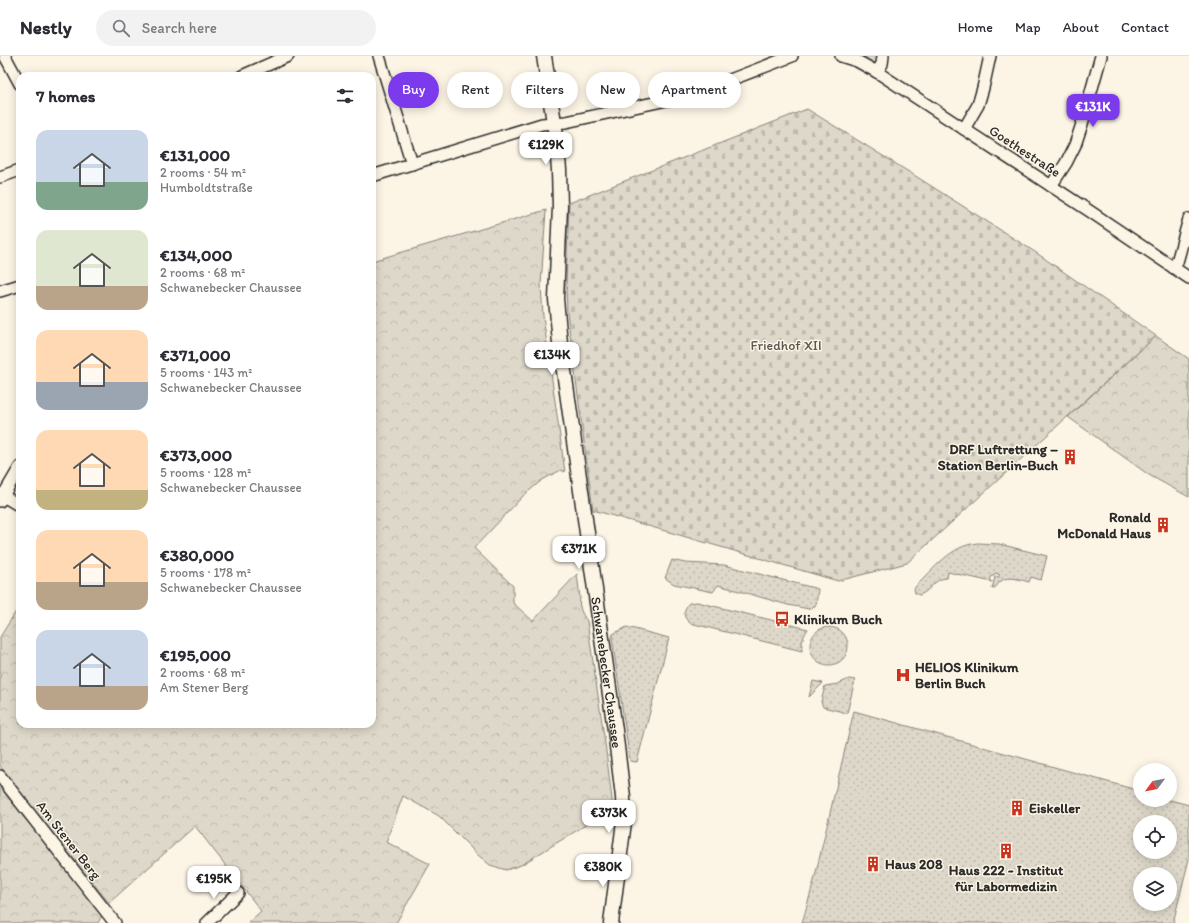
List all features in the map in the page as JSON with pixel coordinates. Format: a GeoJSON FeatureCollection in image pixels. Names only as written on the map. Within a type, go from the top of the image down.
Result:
{"type":"FeatureCollection","features":[{"type":"Feature","properties":{"kind":"main road","name":"Schwanebecker Chaussee"},"geometry":{"type":"LineString","coordinates":[[544,56],[559,170],[560,207],[556,299],[560,343],[615,730],[624,806],[623,827],[611,923]]}},
{"type":"Feature","properties":{"kind":"street"},"geometry":{"type":"LineString","coordinates":[[5,56],[16,77]]}},
{"type":"Feature","properties":{"kind":"street"},"geometry":{"type":"LineString","coordinates":[[251,72],[288,56]]}},
{"type":"Feature","properties":{"kind":"street"},"geometry":{"type":"LineString","coordinates":[[379,56],[412,164]]}},
{"type":"Feature","properties":{"kind":"street"},"geometry":{"type":"LineString","coordinates":[[376,175],[542,124],[566,122],[667,100],[730,80],[792,56]]}},
{"type":"Feature","properties":{"kind":"street","name":"Goethestraße"},"geometry":{"type":"LineString","coordinates":[[841,56],[857,61],[877,72],[1189,278]]}},
{"type":"Feature","properties":{"kind":"street"},"geometry":{"type":"LineString","coordinates":[[877,72],[882,64],[883,56]]}},
{"type":"Feature","properties":{"kind":"street"},"geometry":{"type":"LineString","coordinates":[[964,129],[978,106],[990,56]]}},
{"type":"Feature","properties":{"kind":"street"},"geometry":{"type":"LineString","coordinates":[[1051,186],[1066,163],[1075,145],[1101,56]]}},
{"type":"Feature","properties":{"kind":"street"},"geometry":{"type":"LineString","coordinates":[[0,177],[16,171]]}},
{"type":"Feature","properties":{"kind":"street"},"geometry":{"type":"LineString","coordinates":[[1174,268],[1189,219]]}},
{"type":"Feature","properties":{"kind":"street"},"geometry":{"type":"LineString","coordinates":[[0,291],[16,286]]}},
{"type":"Feature","properties":{"kind":"street"},"geometry":{"type":"LineString","coordinates":[[16,473],[1,497],[16,504]]}},
{"type":"Feature","properties":{"kind":"street","name":"Am Stener Berg"},"geometry":{"type":"LineString","coordinates":[[0,776],[115,923]]}},
{"type":"Feature","properties":{"kind":"street"},"geometry":{"type":"LineString","coordinates":[[207,923],[238,893]]}},
{"type":"Feature","properties":{"kind":"green space"},"geometry":{"type":"Polygon","coordinates":[[[852,56],[881,56],[877,69],[852,56]]]}},
{"type":"Feature","properties":{"kind":"green space","name":"Friedhof XII"},"geometry":{"type":"Polygon","coordinates":[[[807,109],[1035,252],[1156,336],[907,563],[838,581],[593,510],[567,312],[566,285],[569,203],[807,109]]]}},
{"type":"Feature","properties":{"kind":"green space"},"geometry":{"type":"Polygon","coordinates":[[[546,210],[541,285],[543,316],[565,472],[561,470],[542,480],[523,496],[474,548],[513,586],[513,603],[533,621],[577,574],[580,607],[587,621],[613,808],[521,865],[506,870],[490,865],[439,816],[403,796],[386,842],[430,864],[396,923],[248,923],[261,911],[195,826],[109,903],[0,766],[0,637],[16,611],[16,728],[376,728],[376,260],[546,210]]]}},
{"type":"Feature","properties":{"kind":"green space"},"geometry":{"type":"Polygon","coordinates":[[[1156,336],[1189,359],[1189,497],[1149,475],[1068,417],[1156,336]]]}},
{"type":"Feature","properties":{"kind":"green space"},"geometry":{"type":"Polygon","coordinates":[[[978,543],[999,544],[1047,556],[1041,580],[1031,577],[1029,582],[1015,578],[1008,578],[1001,581],[995,588],[992,589],[995,577],[999,577],[999,574],[995,573],[994,576],[992,576],[990,580],[992,582],[948,572],[947,578],[939,580],[919,595],[915,593],[914,589],[916,586],[936,565],[951,553],[959,548],[978,543]]]}},
{"type":"Feature","properties":{"kind":"green space"},"geometry":{"type":"Polygon","coordinates":[[[672,560],[685,563],[724,565],[818,589],[816,605],[809,609],[788,605],[718,585],[713,592],[674,584],[665,578],[672,560]]]}},
{"type":"Feature","properties":{"kind":"green space"},"geometry":{"type":"Polygon","coordinates":[[[697,602],[808,629],[803,640],[802,651],[690,623],[687,621],[684,613],[689,603],[697,602]]]}},
{"type":"Feature","properties":{"kind":"green space"},"geometry":{"type":"Polygon","coordinates":[[[627,627],[669,638],[637,762],[630,761],[612,638],[613,634],[627,627]]]}},
{"type":"Feature","properties":{"kind":"green space"},"geometry":{"type":"Polygon","coordinates":[[[829,627],[842,633],[848,646],[842,659],[829,665],[816,659],[810,646],[816,633],[829,627]]]}},
{"type":"Feature","properties":{"kind":"green space"},"geometry":{"type":"Polygon","coordinates":[[[849,679],[855,680],[847,713],[823,707],[821,702],[825,686],[838,684],[849,679]]]}},
{"type":"Feature","properties":{"kind":"green space"},"geometry":{"type":"Polygon","coordinates":[[[813,681],[823,683],[809,697],[813,681]]]}},
{"type":"Feature","properties":{"kind":"green space"},"geometry":{"type":"Polygon","coordinates":[[[854,711],[1133,789],[1133,807],[1177,807],[1177,802],[1189,805],[1189,859],[1177,907],[1177,867],[1133,867],[1133,911],[1176,911],[1173,923],[802,923],[814,881],[854,711]]]}},
{"type":"Feature","properties":{"kind":"green space"},"geometry":{"type":"Polygon","coordinates":[[[0,787],[102,915],[98,923],[0,923],[0,787]]]}},
{"type":"Feature","properties":{"kind":"place","name":"DRF Luftrettung – Station Berlin-Buch"},"geometry":{"type":"Point","coordinates":[1070,457]}},
{"type":"Feature","properties":{"kind":"place","name":"Ronald McDonald Haus"},"geometry":{"type":"Point","coordinates":[1163,525]}},
{"type":"Feature","properties":{"kind":"place","name":"Klinikum Buch"},"geometry":{"type":"Point","coordinates":[782,619]}},
{"type":"Feature","properties":{"kind":"place","name":"HELIOS Klinikum Berlin Buch"},"geometry":{"type":"Point","coordinates":[903,675]}},
{"type":"Feature","properties":{"kind":"place","name":"Eiskeller"},"geometry":{"type":"Point","coordinates":[1017,808]}},
{"type":"Feature","properties":{"kind":"place","name":"Haus 222 - Institut für Labormedizin"},"geometry":{"type":"Point","coordinates":[1006,851]}},
{"type":"Feature","properties":{"kind":"place","name":"Haus 208"},"geometry":{"type":"Point","coordinates":[873,864]}}]}
